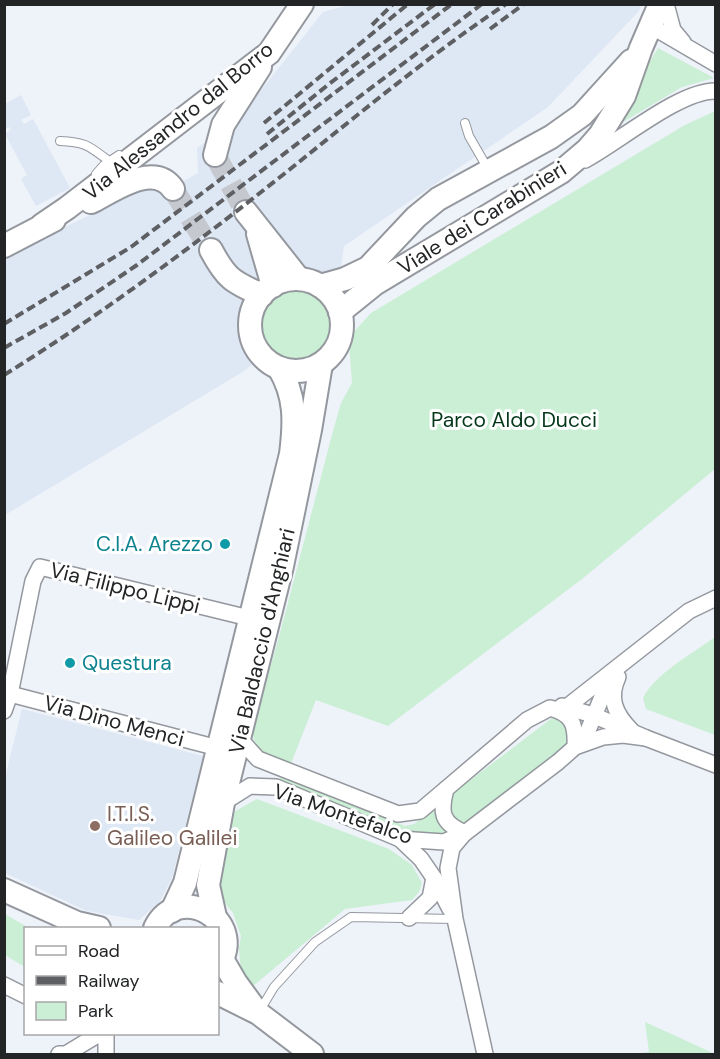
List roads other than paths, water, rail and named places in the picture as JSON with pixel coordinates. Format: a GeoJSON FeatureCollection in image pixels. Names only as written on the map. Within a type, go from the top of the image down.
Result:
{"type":"FeatureCollection","features":[{"type":"Feature","properties":{"kind":"main road","name":"Via Alessandro dal Borro"},"geometry":{"type":"LineString","coordinates":[[42,225],[269,53],[302,4]]}},
{"type":"Feature","properties":{"kind":"main road","name":"Viale dei Carabinieri"},"geometry":{"type":"LineString","coordinates":[[340,312],[376,283],[561,172],[587,150],[609,122],[624,96],[660,4]]}},
{"type":"Feature","properties":{"kind":"main road","name":"Viale dei Carabinieri"},"geometry":{"type":"LineString","coordinates":[[310,282],[345,279],[368,268],[425,209],[438,199],[551,137],[582,115],[626,69],[641,48]]}},
{"type":"Feature","properties":{"kind":"main road"},"geometry":{"type":"LineString","coordinates":[[215,155],[223,125],[269,53]]}},
{"type":"Feature","properties":{"kind":"main road"},"geometry":{"type":"LineString","coordinates":[[489,171],[502,199],[494,214]]}},
{"type":"Feature","properties":{"kind":"main road"},"geometry":{"type":"LineString","coordinates":[[4,246],[140,178],[154,177],[166,181],[172,187]]}},
{"type":"Feature","properties":{"kind":"main road"},"geometry":{"type":"LineString","coordinates":[[267,290],[258,234],[246,212],[310,282],[336,301],[340,312],[342,326],[340,341],[332,354],[321,364],[300,371],[279,368],[263,357],[253,340],[251,321],[256,303],[267,290],[286,280],[310,282]]}},
{"type":"Feature","properties":{"kind":"main road"},"geometry":{"type":"LineString","coordinates":[[211,250],[222,271],[239,285],[267,290]]}},
{"type":"Feature","properties":{"kind":"main road","name":"Via Baldaccio d'Anghiari"},"geometry":{"type":"LineString","coordinates":[[220,963],[225,948],[225,937],[222,926],[215,917],[208,885],[223,803],[282,566],[321,364]]}},
{"type":"Feature","properties":{"kind":"main road","name":"Via Baldaccio d'Anghiari"},"geometry":{"type":"LineString","coordinates":[[157,927],[172,911],[185,883],[291,454],[294,427],[291,396],[288,383],[279,368]]}},
{"type":"Feature","properties":{"kind":"main road"},"geometry":{"type":"LineString","coordinates":[[4,890],[81,926]]}},
{"type":"Feature","properties":{"kind":"main road"},"geometry":{"type":"LineString","coordinates":[[172,911],[183,907],[194,907],[206,910],[215,917]]}},
{"type":"Feature","properties":{"kind":"main road"},"geometry":{"type":"LineString","coordinates":[[220,963],[258,1013]]}},
{"type":"Feature","properties":{"kind":"main road"},"geometry":{"type":"LineString","coordinates":[[219,994],[258,1013],[312,1054]]}},
{"type":"Feature","properties":{"kind":"street"},"geometry":{"type":"LineString","coordinates":[[666,4],[673,30],[689,49]]}},
{"type":"Feature","properties":{"kind":"street"},"geometry":{"type":"LineString","coordinates":[[651,26],[716,64]]}},
{"type":"Feature","properties":{"kind":"street"},"geometry":{"type":"LineString","coordinates":[[561,172],[592,156],[679,101],[702,92],[716,91]]}},
{"type":"Feature","properties":{"kind":"street","name":"Via Filippo Lippi"},"geometry":{"type":"LineString","coordinates":[[4,711],[10,694],[33,581],[40,567],[249,618]]}},
{"type":"Feature","properties":{"kind":"street"},"geometry":{"type":"LineString","coordinates":[[568,706],[689,611],[716,598]]}},
{"type":"Feature","properties":{"kind":"street"},"geometry":{"type":"LineString","coordinates":[[575,747],[586,733],[617,669]]}},
{"type":"Feature","properties":{"kind":"street","name":"Via Montefalco"},"geometry":{"type":"LineString","coordinates":[[617,669],[613,688],[614,707],[622,721],[641,736]]}},
{"type":"Feature","properties":{"kind":"street","name":"Via Dino Menci"},"geometry":{"type":"LineString","coordinates":[[10,694],[218,748]]}},
{"type":"Feature","properties":{"kind":"street","name":"Via Montefalco"},"geometry":{"type":"LineString","coordinates":[[239,738],[258,759],[398,814],[420,811],[527,720],[558,706],[568,706],[593,715],[716,765]]}},
{"type":"Feature","properties":{"kind":"street"},"geometry":{"type":"LineString","coordinates":[[550,708],[563,712],[574,726],[575,747]]}},
{"type":"Feature","properties":{"kind":"street","name":"Via Montefalco"},"geometry":{"type":"LineString","coordinates":[[223,803],[250,786],[276,787],[400,839],[444,842],[465,833],[575,747],[603,736],[641,736]]}},
{"type":"Feature","properties":{"kind":"street","name":"Via Montefalco"},"geometry":{"type":"LineString","coordinates":[[446,789],[442,814],[453,828],[465,833]]}},
{"type":"Feature","properties":{"kind":"street"},"geometry":{"type":"LineString","coordinates":[[465,833],[452,848],[448,868],[455,919],[485,1054]]}},
{"type":"Feature","properties":{"kind":"street"},"geometry":{"type":"LineString","coordinates":[[400,839],[421,859],[434,878],[455,919]]}},
{"type":"Feature","properties":{"kind":"street"},"geometry":{"type":"LineString","coordinates":[[410,918],[430,898],[434,878]]}},
{"type":"Feature","properties":{"kind":"street"},"geometry":{"type":"LineString","coordinates":[[4,985],[24,995]]}},
{"type":"Feature","properties":{"kind":"street"},"geometry":{"type":"LineString","coordinates":[[58,1054],[97,1035]]}},
{"type":"Feature","properties":{"kind":"street"},"geometry":{"type":"LineString","coordinates":[[106,1035],[106,1054]]}},
{"type":"Feature","properties":{"kind":"street"},"geometry":{"type":"LineString","coordinates":[[58,1054],[67,1054],[82,1042]]}},
{"type":"Feature","properties":{"kind":"lane"},"geometry":{"type":"LineString","coordinates":[[137,143],[173,116],[269,53]]}},
{"type":"Feature","properties":{"kind":"lane"},"geometry":{"type":"LineString","coordinates":[[465,123],[469,136],[489,171]]}},
{"type":"Feature","properties":{"kind":"lane"},"geometry":{"type":"LineString","coordinates":[[60,141],[80,142],[91,147],[109,161]]}},
{"type":"Feature","properties":{"kind":"lane"},"geometry":{"type":"LineString","coordinates":[[67,208],[97,172],[124,151]]}},
{"type":"Feature","properties":{"kind":"lane"},"geometry":{"type":"LineString","coordinates":[[258,1013],[274,987],[315,942],[351,917],[455,919]]}},
{"type":"Feature","properties":{"kind":"tunnel"},"geometry":{"type":"LineString","coordinates":[[215,155],[246,212]]}},
{"type":"Feature","properties":{"kind":"tunnel"},"geometry":{"type":"LineString","coordinates":[[173,189],[211,250]]}},
{"type":"Feature","properties":{"kind":"railway"},"geometry":{"type":"LineString","coordinates":[[372,25],[393,4]]}},
{"type":"Feature","properties":{"kind":"railway"},"geometry":{"type":"LineString","coordinates":[[264,123],[408,4]]}},
{"type":"Feature","properties":{"kind":"railway"},"geometry":{"type":"LineString","coordinates":[[267,134],[435,4]]}},
{"type":"Feature","properties":{"kind":"railway"},"geometry":{"type":"LineString","coordinates":[[4,324],[131,247],[452,4]]}},
{"type":"Feature","properties":{"kind":"railway"},"geometry":{"type":"LineString","coordinates":[[4,348],[66,313],[137,265],[482,4]]}},
{"type":"Feature","properties":{"kind":"railway"},"geometry":{"type":"LineString","coordinates":[[4,375],[78,327],[185,251],[423,64],[506,4]]}},
{"type":"Feature","properties":{"kind":"railway"},"geometry":{"type":"LineString","coordinates":[[490,29],[524,4]]}},
{"type":"Feature","properties":{"kind":"place","name":"C.I.A. Arezzo"},"geometry":{"type":"Point","coordinates":[225,544]}},
{"type":"Feature","properties":{"kind":"place","name":"Questura"},"geometry":{"type":"Point","coordinates":[70,663]}},
{"type":"Feature","properties":{"kind":"place","name":"I.T.I.S. Galileo Galilei"},"geometry":{"type":"Point","coordinates":[95,826]}},
{"type":"Feature","properties":{"kind":"park label","name":"Parco Aldo Ducci"},"geometry":{"type":"Point","coordinates":[514,420]}}]}
